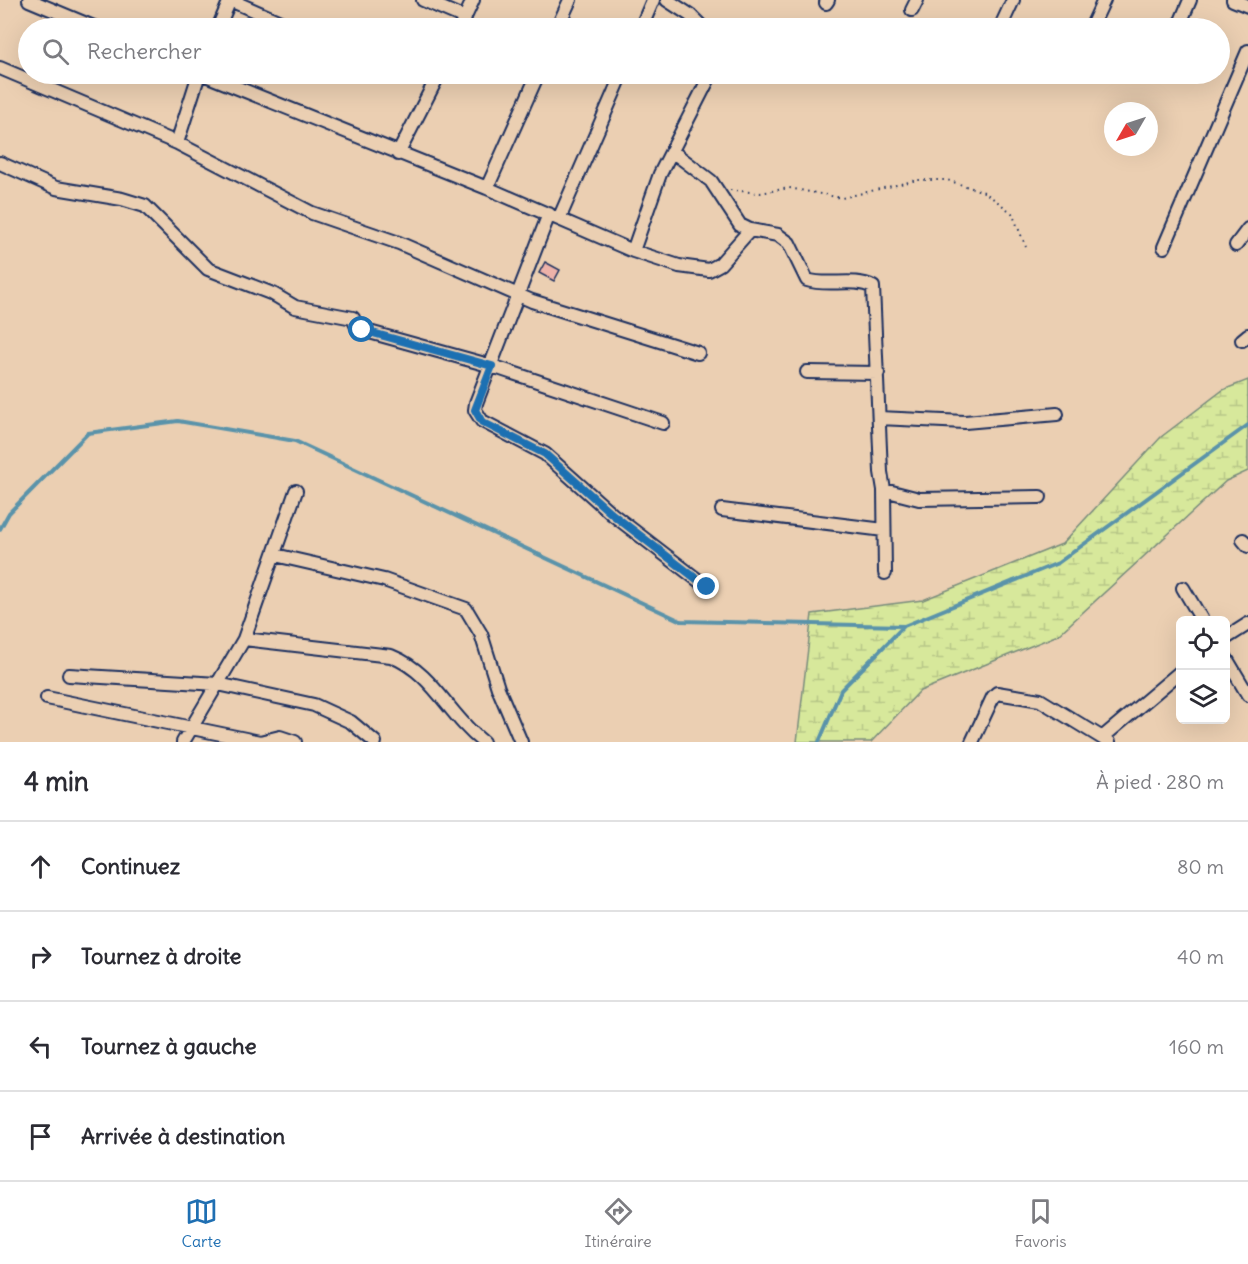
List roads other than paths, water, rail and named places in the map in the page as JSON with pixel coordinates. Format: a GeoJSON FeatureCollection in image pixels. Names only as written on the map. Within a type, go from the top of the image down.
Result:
{"type":"FeatureCollection","features":[{"type":"Feature","properties":{"kind":"street"},"geometry":{"type":"LineString","coordinates":[[29,0],[72,18]]}},
{"type":"Feature","properties":{"kind":"street"},"geometry":{"type":"LineString","coordinates":[[222,18],[230,0],[271,18]]}},
{"type":"Feature","properties":{"kind":"street"},"geometry":{"type":"LineString","coordinates":[[423,0],[454,18]]}},
{"type":"Feature","properties":{"kind":"street"},"geometry":{"type":"LineString","coordinates":[[465,18],[473,0]]}},
{"type":"Feature","properties":{"kind":"street"},"geometry":{"type":"LineString","coordinates":[[562,18],[570,0]]}},
{"type":"Feature","properties":{"kind":"street"},"geometry":{"type":"LineString","coordinates":[[645,18],[653,0]]}},
{"type":"Feature","properties":{"kind":"street"},"geometry":{"type":"LineString","coordinates":[[667,0],[693,18]]}},
{"type":"Feature","properties":{"kind":"street"},"geometry":{"type":"LineString","coordinates":[[1005,18],[1013,0]]}},
{"type":"Feature","properties":{"kind":"street"},"geometry":{"type":"LineString","coordinates":[[1096,18],[1104,0]]}},
{"type":"Feature","properties":{"kind":"street"},"geometry":{"type":"LineString","coordinates":[[1182,18],[1190,0]]}},
{"type":"Feature","properties":{"kind":"street"},"geometry":{"type":"LineString","coordinates":[[1233,0],[1248,6]]}},
{"type":"Feature","properties":{"kind":"street"},"geometry":{"type":"LineString","coordinates":[[1164,247],[1248,51]]}},
{"type":"Feature","properties":{"kind":"street"},"geometry":{"type":"LineString","coordinates":[[0,68],[18,76]]}},
{"type":"Feature","properties":{"kind":"street"},"geometry":{"type":"LineString","coordinates":[[38,84],[177,143],[312,213],[399,243],[519,295],[698,353]]}},
{"type":"Feature","properties":{"kind":"street"},"geometry":{"type":"LineString","coordinates":[[177,143],[198,84]]}},
{"type":"Feature","properties":{"kind":"street"},"geometry":{"type":"LineString","coordinates":[[226,84],[487,188],[633,251],[679,266],[709,270],[720,264],[750,230]]}},
{"type":"Feature","properties":{"kind":"street"},"geometry":{"type":"LineString","coordinates":[[398,154],[433,84]]}},
{"type":"Feature","properties":{"kind":"street"},"geometry":{"type":"LineString","coordinates":[[487,188],[534,84]]}},
{"type":"Feature","properties":{"kind":"street"},"geometry":{"type":"LineString","coordinates":[[617,84],[519,295],[475,410],[482,422],[545,454],[612,514],[707,587]]}},
{"type":"Feature","properties":{"kind":"street"},"geometry":{"type":"LineString","coordinates":[[633,251],[660,174],[706,84]]}},
{"type":"Feature","properties":{"kind":"street"},"geometry":{"type":"LineString","coordinates":[[673,152],[711,182],[735,220],[750,230],[778,236],[789,243],[807,280],[818,283],[864,283],[873,287],[880,472],[884,490],[885,573]]}},
{"type":"Feature","properties":{"kind":"street"},"geometry":{"type":"LineString","coordinates":[[0,163],[56,188],[122,199],[145,206],[208,269],[273,294],[295,307],[350,317],[362,330],[492,366],[663,423]]}},
{"type":"Feature","properties":{"kind":"street"},"geometry":{"type":"LineString","coordinates":[[1236,245],[1248,229]]}},
{"type":"Feature","properties":{"kind":"street"},"geometry":{"type":"LineString","coordinates":[[807,372],[878,373]]}},
{"type":"Feature","properties":{"kind":"street"},"geometry":{"type":"LineString","coordinates":[[879,418],[965,422],[1057,414]]}},
{"type":"Feature","properties":{"kind":"street"},"geometry":{"type":"LineString","coordinates":[[884,490],[919,499],[1040,497]]}},
{"type":"Feature","properties":{"kind":"street"},"geometry":{"type":"LineString","coordinates":[[183,742],[244,639],[296,491]]}},
{"type":"Feature","properties":{"kind":"street"},"geometry":{"type":"LineString","coordinates":[[722,510],[884,530]]}},
{"type":"Feature","properties":{"kind":"street"},"geometry":{"type":"LineString","coordinates":[[275,555],[384,580],[466,609],[481,634],[498,688],[521,742]]}},
{"type":"Feature","properties":{"kind":"street"},"geometry":{"type":"LineString","coordinates":[[1184,588],[1199,616]]}},
{"type":"Feature","properties":{"kind":"street"},"geometry":{"type":"LineString","coordinates":[[1230,635],[1248,624]]}},
{"type":"Feature","properties":{"kind":"street"},"geometry":{"type":"LineString","coordinates":[[244,639],[391,656],[403,661],[428,679],[483,742]]}},
{"type":"Feature","properties":{"kind":"street"},"geometry":{"type":"LineString","coordinates":[[1230,665],[1248,695]]}},
{"type":"Feature","properties":{"kind":"street"},"geometry":{"type":"LineString","coordinates":[[69,675],[218,684],[314,705],[351,722],[375,742]]}},
{"type":"Feature","properties":{"kind":"street"},"geometry":{"type":"LineString","coordinates":[[972,742],[994,695],[998,693],[1040,700],[1106,740],[1176,676]]}},
{"type":"Feature","properties":{"kind":"street"},"geometry":{"type":"LineString","coordinates":[[47,698],[260,742],[280,737],[295,742]]}},
{"type":"Feature","properties":{"kind":"waterway"},"geometry":{"type":"LineString","coordinates":[[0,529],[9,513],[88,433],[178,421],[295,441],[681,621],[904,626],[1058,563],[1248,425]]}},
{"type":"Feature","properties":{"kind":"waterway"},"geometry":{"type":"LineString","coordinates":[[819,742],[841,690],[904,626]]}}]}
